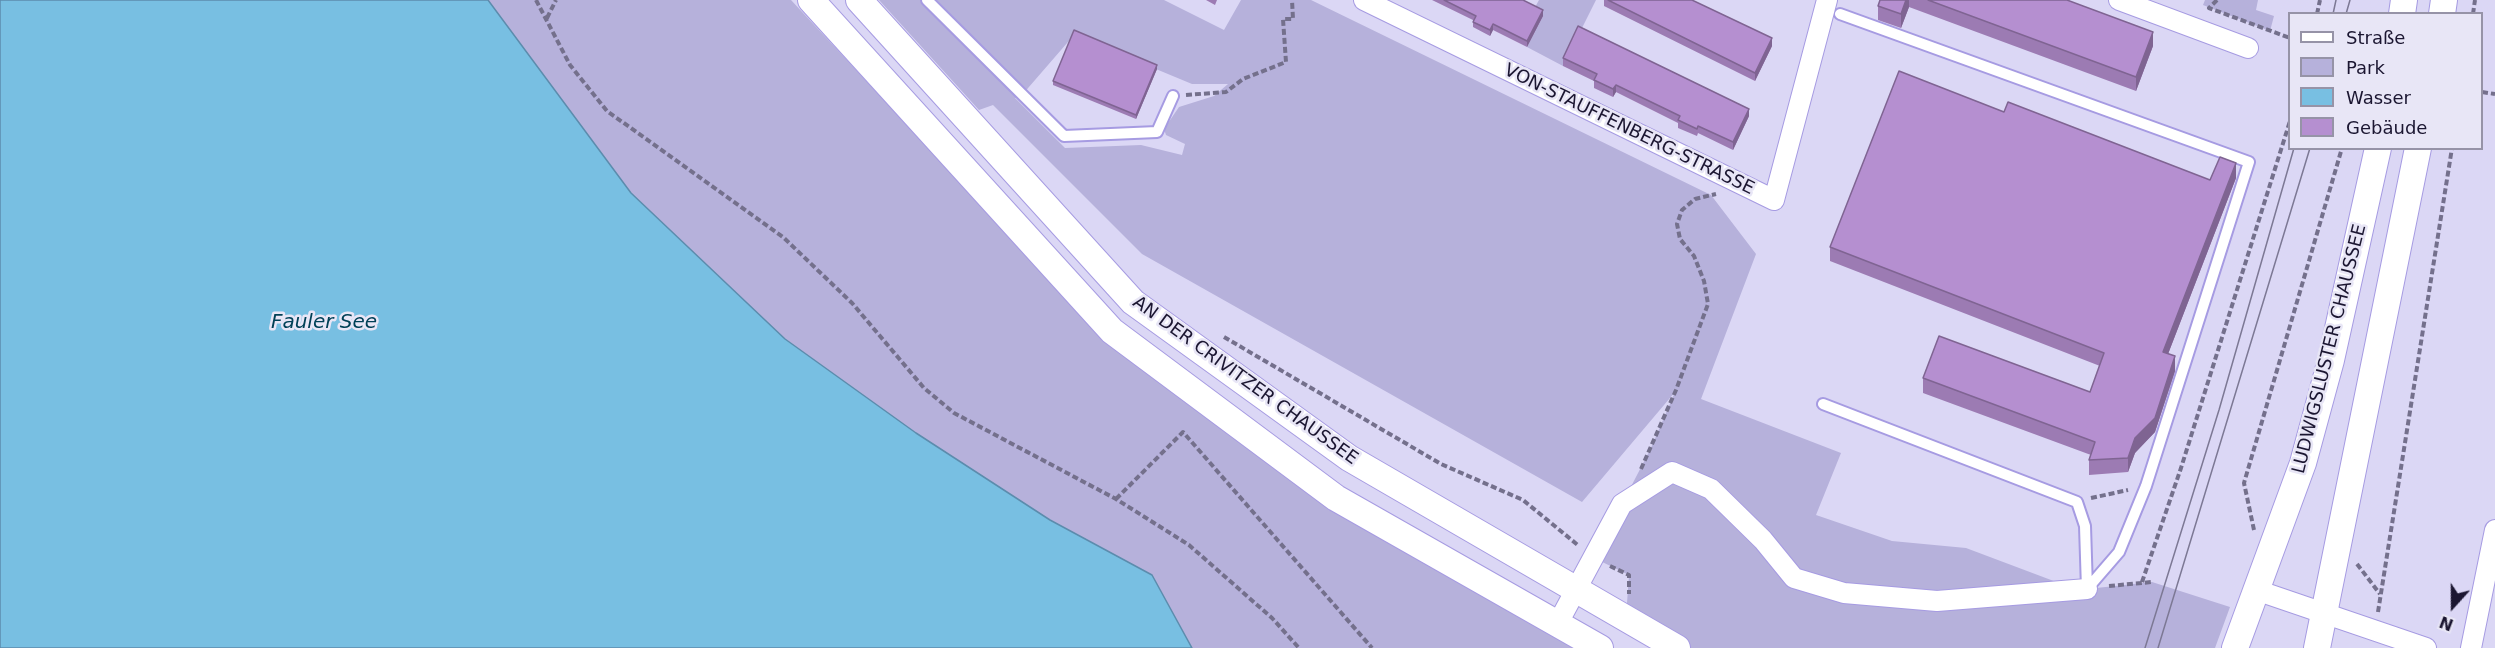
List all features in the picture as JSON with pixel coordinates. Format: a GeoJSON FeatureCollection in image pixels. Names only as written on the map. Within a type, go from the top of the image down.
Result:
{"type":"FeatureCollection","features":[{"type":"Feature","properties":{"kind":"street","name":"AN DER CRIVITZER CHAUSSEE"},"geometry":{"type":"LineString","coordinates":[[811,0],[1112,331],[1336,498],[1600,648]]}},
{"type":"Feature","properties":{"kind":"street","name":"AN DER CRIVITZER CHAUSSEE"},"geometry":{"type":"LineString","coordinates":[[859,0],[1133,302],[1349,458],[1578,588],[1677,648]]}},
{"type":"Feature","properties":{"kind":"street","name":"VON-STAUFFENBERG-STRASSE"},"geometry":{"type":"LineString","coordinates":[[1364,0],[1773,200],[1833,7]]}},
{"type":"Feature","properties":{"kind":"street"},"geometry":{"type":"LineString","coordinates":[[2119,0],[2248,48]]}},
{"type":"Feature","properties":{"kind":"street","name":"LUDWIGSLUSTER CHAUSSEE"},"geometry":{"type":"LineString","coordinates":[[2235,648],[2306,451],[2331,360],[2378,150]]}},
{"type":"Feature","properties":{"kind":"street"},"geometry":{"type":"LineString","coordinates":[[2317,648],[2418,150]]}},
{"type":"Feature","properties":{"kind":"street"},"geometry":{"type":"LineString","coordinates":[[1558,623],[1622,504],[1672,472],[1711,489],[1762,540],[1794,578],[1844,593],[1937,601],[2087,589]]}},
{"type":"Feature","properties":{"kind":"street"},"geometry":{"type":"LineString","coordinates":[[2471,648],[2495,530]]}},
{"type":"Feature","properties":{"kind":"street"},"geometry":{"type":"LineString","coordinates":[[2256,590],[2426,648]]}},
{"type":"Feature","properties":{"kind":"lane"},"geometry":{"type":"LineString","coordinates":[[927,0],[1064,136],[1156,132],[1173,96]]}},
{"type":"Feature","properties":{"kind":"lane"},"geometry":{"type":"LineString","coordinates":[[1833,7],[2250,162],[2146,486],[2119,552],[2087,589]]}},
{"type":"Feature","properties":{"kind":"lane"},"geometry":{"type":"LineString","coordinates":[[1823,404],[2077,502],[2085,526],[2087,589]]}},
{"type":"Feature","properties":{"kind":"path"},"geometry":{"type":"LineString","coordinates":[[536,0],[570,64],[607,111],[783,237],[852,303],[924,388],[954,413],[1116,499],[1189,545],[1272,618],[1299,648]]}},
{"type":"Feature","properties":{"kind":"path"},"geometry":{"type":"LineString","coordinates":[[547,19],[556,0]]}},
{"type":"Feature","properties":{"kind":"path"},"geometry":{"type":"LineString","coordinates":[[1173,96],[1226,92],[1253,74],[1286,62],[1283,19],[1293,19],[1292,0]]}},
{"type":"Feature","properties":{"kind":"path"},"geometry":{"type":"LineString","coordinates":[[2217,0],[2209,8],[2288,38]]}},
{"type":"Feature","properties":{"kind":"path"},"geometry":{"type":"LineString","coordinates":[[2142,582],[2203,402],[2288,124]]}},
{"type":"Feature","properties":{"kind":"path"},"geometry":{"type":"LineString","coordinates":[[2254,533],[2244,483],[2341,150]]}},
{"type":"Feature","properties":{"kind":"path"},"geometry":{"type":"LineString","coordinates":[[2375,629],[2452,150]]}},
{"type":"Feature","properties":{"kind":"path"},"geometry":{"type":"LineString","coordinates":[[1622,504],[1651,448],[1676,390],[1708,304],[1704,281],[1694,256],[1680,239],[1677,224],[1682,210],[1695,199],[1720,194]]}},
{"type":"Feature","properties":{"kind":"path"},"geometry":{"type":"LineString","coordinates":[[1221,335],[1441,464],[1523,500],[1594,558]]}},
{"type":"Feature","properties":{"kind":"path"},"geometry":{"type":"LineString","coordinates":[[1116,499],[1182,432],[1372,648]]}},
{"type":"Feature","properties":{"kind":"path"},"geometry":{"type":"LineString","coordinates":[[2077,502],[2146,486]]}},
{"type":"Feature","properties":{"kind":"path"},"geometry":{"type":"LineString","coordinates":[[2339,540],[2380,594]]}},
{"type":"Feature","properties":{"kind":"path"},"geometry":{"type":"LineString","coordinates":[[2087,589],[2152,582]]}},
{"type":"Feature","properties":{"kind":"green space"},"geometry":{"type":"Polygon","coordinates":[[[488,0],[791,0],[1057,286],[1336,498],[1598,648],[1192,648],[1152,575],[1050,520],[916,433],[785,339],[631,193],[488,0]]]}},
{"type":"Feature","properties":{"kind":"green space"},"geometry":{"type":"Polygon","coordinates":[[[879,0],[1164,0],[1224,30],[1241,0],[1311,0],[1711,195],[1756,254],[1701,399],[1841,453],[1816,515],[1892,541],[1966,548],[2067,586],[2087,589],[2152,582],[2230,607],[2215,648],[1677,648],[1626,617],[1629,575],[1594,558],[1651,448],[1675,392],[1582,502],[1142,254],[993,105],[979,110],[879,0]],[[1074,35],[1022,95],[1015,98],[1065,148],[1141,145],[1182,155],[1185,144],[1166,135],[1164,129],[1179,107],[1214,96],[1228,84],[1192,84],[1074,35]]]}},
{"type":"Feature","properties":{"kind":"green space"},"geometry":{"type":"Polygon","coordinates":[[[1539,0],[1596,0],[1563,66],[1527,47],[1543,16],[1533,11],[1539,0]]]}},
{"type":"Feature","properties":{"kind":"green space"},"geometry":{"type":"Polygon","coordinates":[[[2205,0],[2258,0],[2256,10],[2274,16],[2270,31],[2203,5],[2205,0]]]}},
{"type":"Feature","properties":{"kind":"water","name":"Fauler See"},"geometry":{"type":"Polygon","coordinates":[[[0,0],[488,0],[631,193],[785,339],[916,433],[1050,520],[1152,575],[1192,648],[0,648],[0,0]]]}},
{"type":"Feature","properties":{"kind":"building"},"geometry":{"type":"Polygon","coordinates":[[[1444,0],[1523,0],[1543,10],[1527,41],[1493,24],[1490,30],[1473,22],[1476,16],[1444,0]]]}},
{"type":"Feature","properties":{"kind":"building"},"geometry":{"type":"Polygon","coordinates":[[[1608,0],[1692,0],[1772,38],[1755,73],[1608,0]]]}},
{"type":"Feature","properties":{"kind":"building"},"geometry":{"type":"Polygon","coordinates":[[[1880,0],[1906,0],[1901,14],[1878,6],[1880,0]]]}},
{"type":"Feature","properties":{"kind":"building"},"geometry":{"type":"Polygon","coordinates":[[[1928,0],[2067,0],[2153,32],[2136,77],[1928,0]]]}},
{"type":"Feature","properties":{"kind":"building"},"geometry":{"type":"Polygon","coordinates":[[[1578,26],[1749,109],[1733,142],[1698,126],[1697,129],[1678,120],[1680,116],[1616,85],[1613,89],[1594,80],[1597,74],[1563,58],[1578,26]]]}},
{"type":"Feature","properties":{"kind":"building"},"geometry":{"type":"Polygon","coordinates":[[[1074,30],[1157,65],[1136,115],[1053,81],[1074,30]]]}},
{"type":"Feature","properties":{"kind":"building"},"geometry":{"type":"Polygon","coordinates":[[[1899,71],[2004,112],[2008,102],[2210,180],[2220,157],[2236,163],[2163,352],[2175,356],[2155,418],[2135,438],[2128,458],[2089,460],[2095,442],[1923,378],[1939,336],[2090,392],[2104,353],[1830,247],[1899,71]]]}},
{"type":"Feature","properties":{"kind":"tram line"},"geometry":{"type":"LineString","coordinates":[[2333,12],[2336,0]]}},
{"type":"Feature","properties":{"kind":"tram line"},"geometry":{"type":"LineString","coordinates":[[2347,12],[2350,0]]}},
{"type":"Feature","properties":{"kind":"tram line"},"geometry":{"type":"LineString","coordinates":[[2145,648],[2219,410],[2293,150]]}},
{"type":"Feature","properties":{"kind":"tram line"},"geometry":{"type":"LineString","coordinates":[[2158,648],[2309,150]]}}]}
